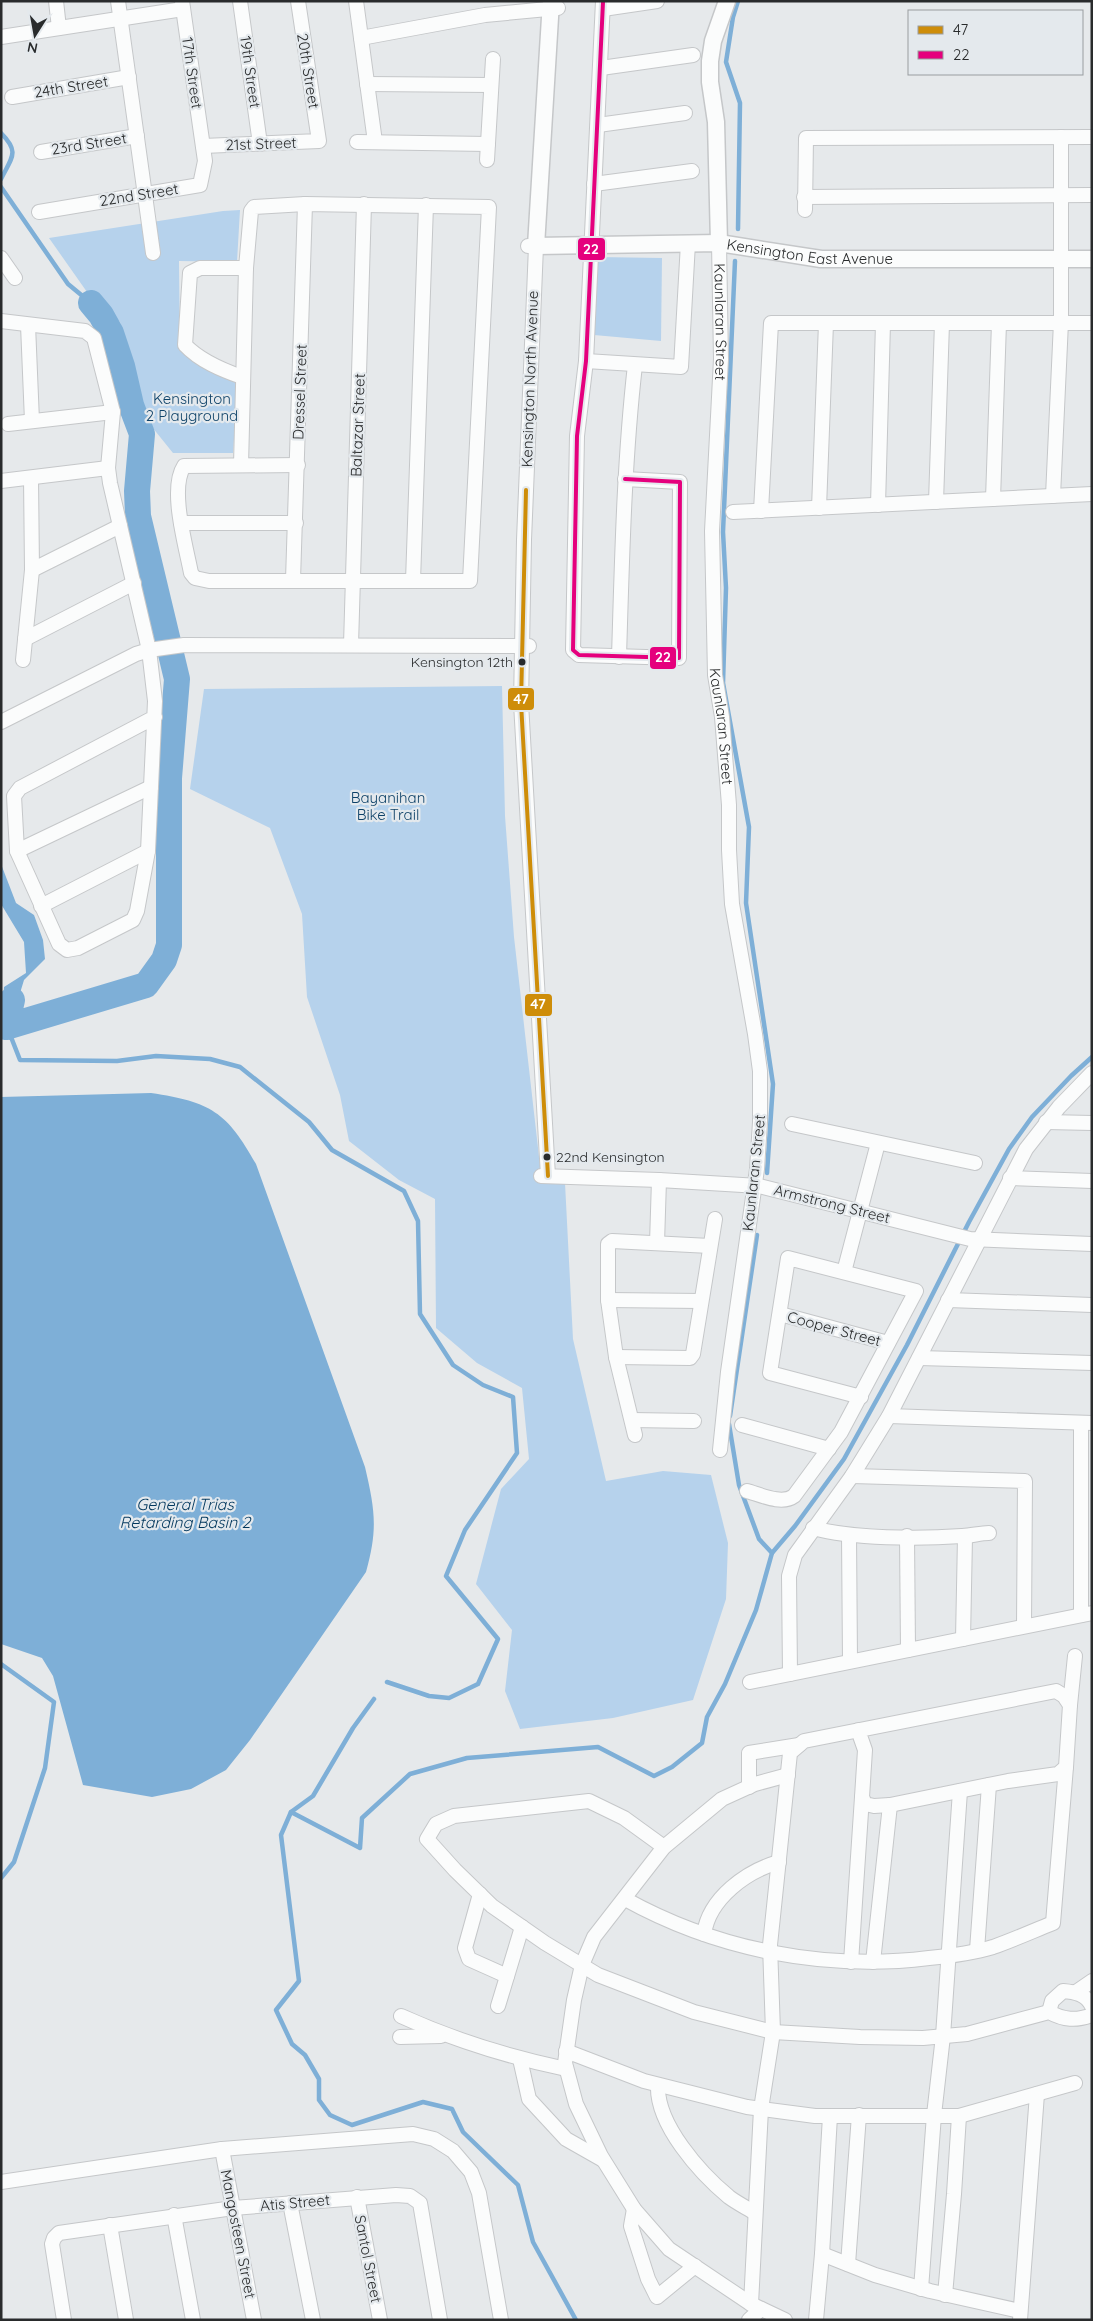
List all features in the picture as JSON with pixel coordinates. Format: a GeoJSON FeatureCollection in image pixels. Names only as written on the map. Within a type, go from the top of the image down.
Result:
{"type":"FeatureCollection","features":[{"type":"Feature","properties":{"kind":"street"},"geometry":{"type":"LineString","coordinates":[[56,1],[59,28]]}},
{"type":"Feature","properties":{"kind":"street"},"geometry":{"type":"LineString","coordinates":[[118,1],[153,253]]}},
{"type":"Feature","properties":{"kind":"street","name":"19th Street"},"geometry":{"type":"LineString","coordinates":[[240,1],[260,144]]}},
{"type":"Feature","properties":{"kind":"street","name":"20th Street"},"geometry":{"type":"LineString","coordinates":[[298,1],[319,142]]}},
{"type":"Feature","properties":{"kind":"street"},"geometry":{"type":"LineString","coordinates":[[356,1],[375,142]]}},
{"type":"Feature","properties":{"kind":"street"},"geometry":{"type":"LineString","coordinates":[[625,478],[680,482],[679,658],[579,655],[573,650],[577,436],[586,361],[603,5],[657,1]]}},
{"type":"Feature","properties":{"kind":"street","name":"Kaunlaran Street"},"geometry":{"type":"LineString","coordinates":[[720,1450],[728,1372],[754,1186],[760,1122],[760,1071],[743,958],[734,920],[729,850],[729,797],[722,717],[715,674],[712,531],[721,359],[731,244],[710,82],[710,61],[713,41],[727,1]]}},
{"type":"Feature","properties":{"kind":"street"},"geometry":{"type":"LineString","coordinates":[[1,37],[120,18],[182,5]]}},
{"type":"Feature","properties":{"kind":"street","name":"17th Street"},"geometry":{"type":"LineString","coordinates":[[182,5],[203,146]]}},
{"type":"Feature","properties":{"kind":"street"},"geometry":{"type":"LineString","coordinates":[[361,38],[485,15],[553,6]]}},
{"type":"Feature","properties":{"kind":"street","name":"Kensington North Avenue"},"geometry":{"type":"LineString","coordinates":[[544,1176],[521,713],[525,646],[532,246],[553,6]]}},
{"type":"Feature","properties":{"kind":"street"},"geometry":{"type":"LineString","coordinates":[[601,68],[693,54]]}},
{"type":"Feature","properties":{"kind":"street"},"geometry":{"type":"LineString","coordinates":[[486,160],[493,59]]}},
{"type":"Feature","properties":{"kind":"street","name":"24th Street"},"geometry":{"type":"LineString","coordinates":[[12,97],[129,77]]}},
{"type":"Feature","properties":{"kind":"street"},"geometry":{"type":"LineString","coordinates":[[368,84],[491,85]]}},
{"type":"Feature","properties":{"kind":"street"},"geometry":{"type":"LineString","coordinates":[[598,125],[685,113]]}},
{"type":"Feature","properties":{"kind":"street","name":"23rd Street"},"geometry":{"type":"LineString","coordinates":[[41,152],[137,136]]}},
{"type":"Feature","properties":{"kind":"street"},"geometry":{"type":"LineString","coordinates":[[1092,138],[806,138],[805,203],[1092,195]]}},
{"type":"Feature","properties":{"kind":"street"},"geometry":{"type":"LineString","coordinates":[[1053,496],[1061,322],[1061,138]]}},
{"type":"Feature","properties":{"kind":"street","name":"21st Street"},"geometry":{"type":"LineString","coordinates":[[203,146],[319,142]]}},
{"type":"Feature","properties":{"kind":"street"},"geometry":{"type":"LineString","coordinates":[[357,142],[488,144]]}},
{"type":"Feature","properties":{"kind":"street","name":"22nd Street"},"geometry":{"type":"LineString","coordinates":[[39,212],[200,185],[205,161],[203,146]]}},
{"type":"Feature","properties":{"kind":"street"},"geometry":{"type":"LineString","coordinates":[[594,184],[692,171]]}},
{"type":"Feature","properties":{"kind":"street"},"geometry":{"type":"LineString","coordinates":[[241,465],[246,268],[251,210],[254,207],[305,204],[490,207],[470,582],[209,581],[195,578],[191,573],[178,505],[180,473],[184,466],[298,465]]}},
{"type":"Feature","properties":{"kind":"street","name":"Dressel Street"},"geometry":{"type":"LineString","coordinates":[[293,580],[305,204]]}},
{"type":"Feature","properties":{"kind":"street","name":"Baltazar Street"},"geometry":{"type":"LineString","coordinates":[[351,645],[364,204]]}},
{"type":"Feature","properties":{"kind":"street"},"geometry":{"type":"LineString","coordinates":[[413,581],[426,205]]}},
{"type":"Feature","properties":{"kind":"street"},"geometry":{"type":"LineString","coordinates":[[586,361],[636,366],[681,367],[688,244]]}},
{"type":"Feature","properties":{"kind":"street","name":"Kensington East Avenue"},"geometry":{"type":"LineString","coordinates":[[532,246],[731,244],[821,259],[1092,259]]}},
{"type":"Feature","properties":{"kind":"street"},"geometry":{"type":"LineString","coordinates":[[1,258],[15,278]]}},
{"type":"Feature","properties":{"kind":"street"},"geometry":{"type":"LineString","coordinates":[[242,377],[193,354],[185,345],[190,273],[200,268],[246,268]]}},
{"type":"Feature","properties":{"kind":"street"},"geometry":{"type":"LineString","coordinates":[[1,321],[85,331],[94,338],[113,412],[108,468],[120,526],[152,650],[155,718],[148,851],[137,911],[133,920],[126,924],[78,948],[68,950],[59,944],[17,851],[14,796],[20,788],[155,718]]}},
{"type":"Feature","properties":{"kind":"street"},"geometry":{"type":"LineString","coordinates":[[761,511],[771,323],[1092,322]]}},
{"type":"Feature","properties":{"kind":"street"},"geometry":{"type":"LineString","coordinates":[[820,508],[826,323]]}},
{"type":"Feature","properties":{"kind":"street"},"geometry":{"type":"LineString","coordinates":[[878,505],[883,323]]}},
{"type":"Feature","properties":{"kind":"street"},"geometry":{"type":"LineString","coordinates":[[936,502],[942,323]]}},
{"type":"Feature","properties":{"kind":"street"},"geometry":{"type":"LineString","coordinates":[[993,499],[999,323]]}},
{"type":"Feature","properties":{"kind":"street"},"geometry":{"type":"LineString","coordinates":[[28,324],[32,421]]}},
{"type":"Feature","properties":{"kind":"street"},"geometry":{"type":"LineString","coordinates":[[619,657],[625,478],[628,428],[636,366]]}},
{"type":"Feature","properties":{"kind":"street"},"geometry":{"type":"LineString","coordinates":[[8,424],[113,412]]}},
{"type":"Feature","properties":{"kind":"street"},"geometry":{"type":"LineString","coordinates":[[1,481],[108,468]]}},
{"type":"Feature","properties":{"kind":"street"},"geometry":{"type":"LineString","coordinates":[[23,660],[32,570],[31,478]]}},
{"type":"Feature","properties":{"kind":"street"},"geometry":{"type":"LineString","coordinates":[[733,512],[1092,494]]}},
{"type":"Feature","properties":{"kind":"street"},"geometry":{"type":"LineString","coordinates":[[181,523],[296,523]]}},
{"type":"Feature","properties":{"kind":"street"},"geometry":{"type":"LineString","coordinates":[[32,570],[120,526]]}},
{"type":"Feature","properties":{"kind":"street"},"geometry":{"type":"LineString","coordinates":[[25,639],[134,583]]}},
{"type":"Feature","properties":{"kind":"street"},"geometry":{"type":"LineString","coordinates":[[1,722],[136,654],[184,645],[525,646]]}},
{"type":"Feature","properties":{"kind":"street"},"geometry":{"type":"LineString","coordinates":[[17,851],[151,787]]}},
{"type":"Feature","properties":{"kind":"street"},"geometry":{"type":"LineString","coordinates":[[41,906],[148,851]]}},
{"type":"Feature","properties":{"kind":"street"},"geometry":{"type":"LineString","coordinates":[[790,1674],[789,1576],[795,1555],[852,1476],[889,1416],[948,1300],[974,1239],[1026,1149],[1046,1122],[1092,1072]]}},
{"type":"Feature","properties":{"kind":"street"},"geometry":{"type":"LineString","coordinates":[[1046,1122],[1092,1123]]}},
{"type":"Feature","properties":{"kind":"street"},"geometry":{"type":"LineString","coordinates":[[792,1124],[976,1163]]}},
{"type":"Feature","properties":{"kind":"street"},"geometry":{"type":"LineString","coordinates":[[844,1272],[878,1142]]}},
{"type":"Feature","properties":{"kind":"street","name":"Armstrong Street"},"geometry":{"type":"LineString","coordinates":[[544,1176],[754,1186],[974,1239],[1092,1244]]}},
{"type":"Feature","properties":{"kind":"street"},"geometry":{"type":"LineString","coordinates":[[1010,1178],[1092,1181]]}},
{"type":"Feature","properties":{"kind":"street"},"geometry":{"type":"LineString","coordinates":[[656,1244],[659,1180]]}},
{"type":"Feature","properties":{"kind":"street"},"geometry":{"type":"LineString","coordinates":[[616,1357],[690,1358],[693,1354],[715,1219]]}},
{"type":"Feature","properties":{"kind":"street"},"geometry":{"type":"LineString","coordinates":[[635,1435],[616,1357],[608,1300],[608,1244],[612,1241],[710,1246]]}},
{"type":"Feature","properties":{"kind":"street"},"geometry":{"type":"LineString","coordinates":[[747,1491],[782,1500],[789,1500],[794,1496],[829,1449],[861,1396],[916,1291],[788,1258],[770,1373],[861,1396]]}},
{"type":"Feature","properties":{"kind":"street"},"geometry":{"type":"LineString","coordinates":[[608,1300],[701,1301]]}},
{"type":"Feature","properties":{"kind":"street"},"geometry":{"type":"LineString","coordinates":[[948,1300],[1092,1305]]}},
{"type":"Feature","properties":{"kind":"street","name":"Cooper Street"},"geometry":{"type":"LineString","coordinates":[[780,1314],[888,1344]]}},
{"type":"Feature","properties":{"kind":"street"},"geometry":{"type":"LineString","coordinates":[[918,1358],[1092,1363]]}},
{"type":"Feature","properties":{"kind":"street"},"geometry":{"type":"LineString","coordinates":[[750,1682],[1086,1614],[1086,1423],[889,1416]]}},
{"type":"Feature","properties":{"kind":"street"},"geometry":{"type":"LineString","coordinates":[[632,1420],[694,1421]]}},
{"type":"Feature","properties":{"kind":"street"},"geometry":{"type":"LineString","coordinates":[[742,1425],[829,1449]]}},
{"type":"Feature","properties":{"kind":"street"},"geometry":{"type":"LineString","coordinates":[[852,1476],[1025,1481],[1024,1626]]}},
{"type":"Feature","properties":{"kind":"street"},"geometry":{"type":"LineString","coordinates":[[813,1528],[849,1535],[965,1536],[989,1533]]}},
{"type":"Feature","properties":{"kind":"street"},"geometry":{"type":"LineString","coordinates":[[849,1535],[850,1662]]}},
{"type":"Feature","properties":{"kind":"street"},"geometry":{"type":"LineString","coordinates":[[907,1536],[908,1650]]}},
{"type":"Feature","properties":{"kind":"street"},"geometry":{"type":"LineString","coordinates":[[964,1638],[965,1536]]}},
{"type":"Feature","properties":{"kind":"street"},"geometry":{"type":"LineString","coordinates":[[625,1899],[653,1915],[704,1934],[770,1953],[851,1962],[896,1962],[948,1956],[992,1947],[1053,1923],[1075,1656]]}},
{"type":"Feature","properties":{"kind":"street"},"geometry":{"type":"LineString","coordinates":[[749,2320],[756,2306],[756,2213],[761,2109],[773,2032],[770,1953],[790,1752],[804,1741],[1056,1691],[1064,1696],[1070,1705]]}},
{"type":"Feature","properties":{"kind":"street"},"geometry":{"type":"LineString","coordinates":[[851,1962],[865,1750],[858,1730]]}},
{"type":"Feature","properties":{"kind":"street"},"geometry":{"type":"LineString","coordinates":[[749,1787],[749,1752],[800,1744]]}},
{"type":"Feature","properties":{"kind":"street"},"geometry":{"type":"LineString","coordinates":[[862,1797],[865,1804],[874,1806],[890,1805],[989,1785],[1058,1774],[1066,1767]]}},
{"type":"Feature","properties":{"kind":"street"},"geometry":{"type":"LineString","coordinates":[[784,2320],[756,2306],[669,2249],[634,2209],[603,2160],[576,2104],[566,2068],[566,2051],[582,1965],[594,1937],[664,1847],[722,1799],[749,1787],[788,1776]]}},
{"type":"Feature","properties":{"kind":"street"},"geometry":{"type":"LineString","coordinates":[[977,1950],[989,1785]]}},
{"type":"Feature","properties":{"kind":"street"},"geometry":{"type":"LineString","coordinates":[[921,2289],[934,2115],[943,2036],[960,1791]]}},
{"type":"Feature","properties":{"kind":"street"},"geometry":{"type":"LineString","coordinates":[[664,1847],[624,1818],[589,1802],[454,1816],[436,1824],[427,1839],[480,1894],[545,1944],[598,1975],[694,2012],[773,2032],[860,2037],[967,2034],[1049,2012],[1061,2019],[1080,2019],[1092,2015]]}},
{"type":"Feature","properties":{"kind":"street"},"geometry":{"type":"LineString","coordinates":[[872,1962],[890,1805]]}},
{"type":"Feature","properties":{"kind":"street"},"geometry":{"type":"LineString","coordinates":[[704,1934],[708,1917],[721,1898],[761,1867],[779,1862]]}},
{"type":"Feature","properties":{"kind":"street"},"geometry":{"type":"LineString","coordinates":[[480,1894],[465,1948],[469,1959],[508,1976]]}},
{"type":"Feature","properties":{"kind":"street"},"geometry":{"type":"LineString","coordinates":[[498,2006],[522,1927]]}},
{"type":"Feature","properties":{"kind":"street"},"geometry":{"type":"LineString","coordinates":[[1076,1992],[1092,1981]]}},
{"type":"Feature","properties":{"kind":"street"},"geometry":{"type":"LineString","coordinates":[[1049,2012],[1052,2000],[1063,1991],[1076,1992],[1088,2000],[1092,2006]]}},
{"type":"Feature","properties":{"kind":"street"},"geometry":{"type":"LineString","coordinates":[[401,2016],[449,2036],[520,2059],[566,2068]]}},
{"type":"Feature","properties":{"kind":"street"},"geometry":{"type":"LineString","coordinates":[[400,2037],[449,2036]]}},
{"type":"Feature","properties":{"kind":"street"},"geometry":{"type":"LineString","coordinates":[[566,2051],[644,2082],[761,2109],[830,2116],[959,2116],[1075,2083]]}},
{"type":"Feature","properties":{"kind":"street"},"geometry":{"type":"LineString","coordinates":[[520,2059],[529,2099],[566,2139],[603,2160]]}},
{"type":"Feature","properties":{"kind":"street"},"geometry":{"type":"LineString","coordinates":[[658,2085],[658,2097],[670,2126],[696,2166],[730,2198],[756,2213]]}},
{"type":"Feature","properties":{"kind":"street"},"geometry":{"type":"LineString","coordinates":[[822,2254],[875,2275],[1020,2315],[1037,2094]]}},
{"type":"Feature","properties":{"kind":"street"},"geometry":{"type":"LineString","coordinates":[[848,2264],[859,2115]]}},
{"type":"Feature","properties":{"kind":"street"},"geometry":{"type":"LineString","coordinates":[[816,2320],[830,2116]]}},
{"type":"Feature","properties":{"kind":"street"},"geometry":{"type":"LineString","coordinates":[[944,2294],[954,2194],[959,2116]]}},
{"type":"Feature","properties":{"kind":"street"},"geometry":{"type":"LineString","coordinates":[[1,2182],[222,2149],[413,2134],[434,2139],[453,2151],[471,2172],[479,2193],[501,2320]]}},
{"type":"Feature","properties":{"kind":"street","name":"Mangosteen Street"},"geometry":{"type":"LineString","coordinates":[[222,2149],[254,2320]]}},
{"type":"Feature","properties":{"kind":"street","name":"Atis Street"},"geometry":{"type":"LineString","coordinates":[[64,2320],[53,2253],[54,2238],[59,2233],[233,2208],[396,2194],[410,2196],[420,2203],[440,2320]]}},
{"type":"Feature","properties":{"kind":"street","name":"Santol Street"},"geometry":{"type":"LineString","coordinates":[[356,2198],[380,2320]]}},
{"type":"Feature","properties":{"kind":"street"},"geometry":{"type":"LineString","coordinates":[[290,2203],[313,2320]]}},
{"type":"Feature","properties":{"kind":"street"},"geometry":{"type":"LineString","coordinates":[[634,2209],[630,2226],[648,2279],[657,2297],[694,2266]]}},
{"type":"Feature","properties":{"kind":"street"},"geometry":{"type":"LineString","coordinates":[[174,2215],[193,2320]]}},
{"type":"Feature","properties":{"kind":"street"},"geometry":{"type":"LineString","coordinates":[[110,2225],[126,2320]]}},
{"type":"Feature","properties":{"kind":"green space","name":"Kensington 2 Playground"},"geometry":{"type":"Polygon","coordinates":[[[240,210],[237,262],[179,261],[180,350],[238,382],[233,453],[173,453],[148,422],[120,322],[87,292],[49,238],[240,210]]]}},
{"type":"Feature","properties":{"kind":"green space"},"geometry":{"type":"Polygon","coordinates":[[[597,257],[662,258],[661,341],[594,335],[597,257]]]}},
{"type":"Feature","properties":{"kind":"green space","name":"Bayanihan Bike Trail"},"geometry":{"type":"Polygon","coordinates":[[[502,686],[505,816],[514,937],[542,1183],[565,1183],[573,1339],[606,1481],[663,1471],[711,1475],[728,1543],[726,1599],[693,1700],[613,1718],[520,1729],[505,1691],[512,1630],[476,1584],[501,1489],[529,1459],[522,1388],[477,1363],[436,1328],[435,1199],[399,1180],[349,1141],[340,1095],[307,997],[302,914],[270,828],[190,789],[204,689],[502,686]]]}},
{"type":"Feature","properties":{"kind":"water"},"geometry":{"type":"Polygon","coordinates":[[[1,864],[16,903],[34,915],[43,940],[45,959],[24,980],[17,1003],[12,1041],[1,1036],[4,987],[26,973],[24,942],[1,904],[1,864]]]}},
{"type":"Feature","properties":{"kind":"water","name":"General Trias Retarding Basin 2"},"geometry":{"type":"Polygon","coordinates":[[[151,1093],[189,1101],[215,1112],[236,1132],[256,1164],[365,1467],[374,1520],[370,1557],[366,1572],[250,1740],[226,1770],[191,1789],[152,1797],[83,1785],[53,1676],[42,1658],[1,1644],[1,1097],[151,1093]]]}},
{"type":"Feature","properties":{"kind":"waterway"},"geometry":{"type":"LineString","coordinates":[[738,1],[733,17],[726,62],[740,103],[738,229]]}},
{"type":"Feature","properties":{"kind":"waterway"},"geometry":{"type":"LineString","coordinates":[[1,133],[11,145],[12,150],[11,160],[1,179]]}},
{"type":"Feature","properties":{"kind":"waterway"},"geometry":{"type":"LineString","coordinates":[[1,187],[68,284],[91,303]]}},
{"type":"Feature","properties":{"kind":"waterway"},"geometry":{"type":"LineString","coordinates":[[735,261],[723,532],[726,588],[723,683],[749,827],[746,903],[773,1084],[767,1173]]}},
{"type":"Feature","properties":{"kind":"waterway"},"geometry":{"type":"LineString","coordinates":[[12,1000],[6,1027],[146,985],[164,960],[169,945],[169,778],[177,679],[138,516],[137,491],[142,434],[131,405],[122,366],[111,333],[101,315],[91,303]]}},
{"type":"Feature","properties":{"kind":"waterway"},"geometry":{"type":"LineString","coordinates":[[11,1037],[20,1060],[117,1061],[156,1056],[210,1059],[240,1067],[309,1122],[332,1150],[404,1191],[418,1221],[420,1314],[453,1365],[483,1385],[513,1397],[517,1453],[465,1530],[446,1576],[498,1639],[478,1684],[449,1698],[429,1696],[387,1682]]}},
{"type":"Feature","properties":{"kind":"waterway"},"geometry":{"type":"LineString","coordinates":[[772,1553],[795,1526],[844,1459],[907,1345],[969,1222],[1009,1149],[1032,1117],[1092,1057]]}},
{"type":"Feature","properties":{"kind":"waterway"},"geometry":{"type":"LineString","coordinates":[[730,1416],[757,1235]]}},
{"type":"Feature","properties":{"kind":"waterway"},"geometry":{"type":"LineString","coordinates":[[291,1812],[360,1848],[362,1818],[410,1774],[467,1758],[598,1747],[654,1776],[672,1767],[702,1743],[707,1717],[725,1684],[756,1610],[772,1553],[759,1539],[739,1485],[729,1424]]}},
{"type":"Feature","properties":{"kind":"waterway"},"geometry":{"type":"LineString","coordinates":[[1,1664],[54,1702],[45,1768],[14,1862],[1,1878]]}},
{"type":"Feature","properties":{"kind":"waterway"},"geometry":{"type":"LineString","coordinates":[[374,1699],[353,1728],[313,1796],[291,1812],[281,1835],[299,1981],[276,2010],[292,2044],[305,2055],[319,2079],[319,2100],[330,2115],[352,2125],[423,2102],[452,2109],[463,2132],[518,2185],[533,2242],[576,2320]]}},
{"type":"Feature","properties":{"kind":"transit line","name":"22"},"geometry":{"type":"LineString","coordinates":[[603,2],[586,361],[577,436],[573,650],[579,655],[679,658],[680,482],[625,479]]}},
{"type":"Feature","properties":{"kind":"transit line","name":"47"},"geometry":{"type":"LineString","coordinates":[[526,490],[521,703],[548,1176]]}},
{"type":"Feature","properties":{"kind":"place","name":"Kensington 12th"},"geometry":{"type":"Point","coordinates":[522,662]}},
{"type":"Feature","properties":{"kind":"place","name":"22nd Kensington"},"geometry":{"type":"Point","coordinates":[547,1157]}}]}
